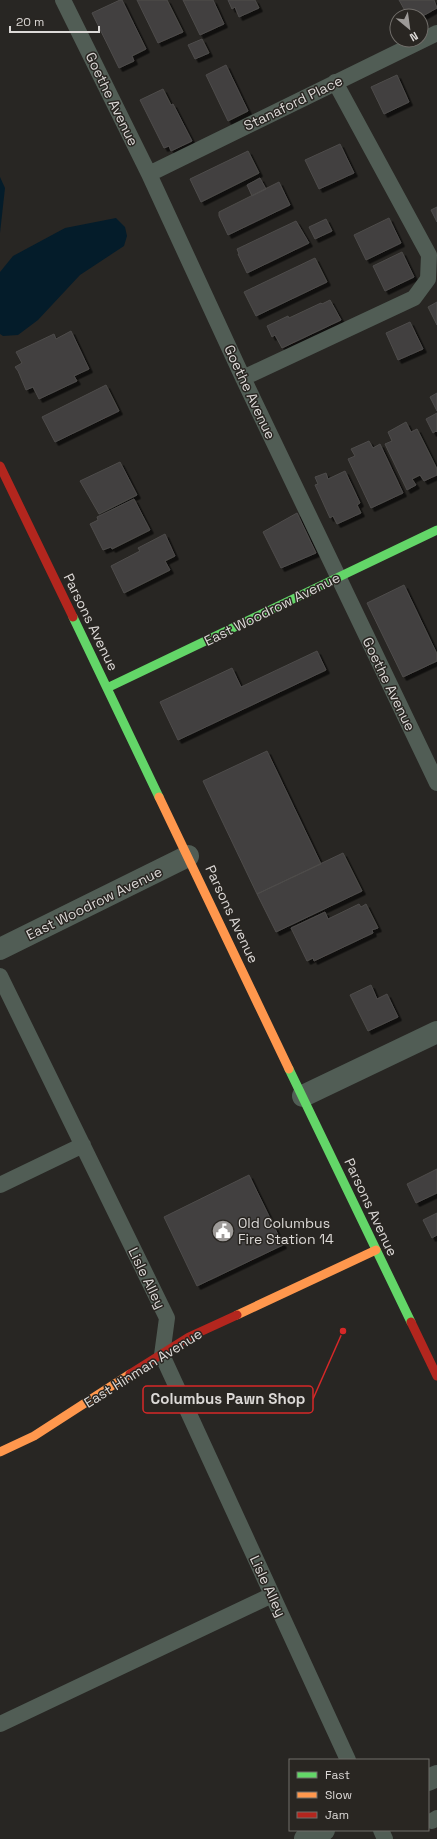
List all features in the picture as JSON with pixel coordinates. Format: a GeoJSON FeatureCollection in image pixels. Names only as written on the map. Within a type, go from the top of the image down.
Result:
{"type":"FeatureCollection","features":[{"type":"Feature","properties":{"kind":"main road","name":"Parsons Avenue"},"geometry":{"type":"LineString","coordinates":[[0,466],[437,1376]]}},
{"type":"Feature","properties":{"kind":"main road","name":"East Woodrow Avenue"},"geometry":{"type":"LineString","coordinates":[[107,688],[437,530]]}},
{"type":"Feature","properties":{"kind":"main road","name":"East Hinman Avenue"},"geometry":{"type":"LineString","coordinates":[[0,1452],[34,1436],[189,1337],[376,1250]]}},
{"type":"Feature","properties":{"kind":"street","name":"East Woodrow Avenue"},"geometry":{"type":"LineString","coordinates":[[0,949],[188,856]]}},
{"type":"Feature","properties":{"kind":"street"},"geometry":{"type":"LineString","coordinates":[[303,1096],[437,1032]]}},
{"type":"Feature","properties":{"kind":"street"},"geometry":{"type":"LineString","coordinates":[[305,1839],[322,1831]]}},
{"type":"Feature","properties":{"kind":"lane","name":"Goethe Avenue"},"geometry":{"type":"LineString","coordinates":[[63,0],[149,174],[243,378],[436,779]]}},
{"type":"Feature","properties":{"kind":"lane","name":"Stanaford Place"},"geometry":{"type":"LineString","coordinates":[[149,174],[335,82],[437,34]]}},
{"type":"Feature","properties":{"kind":"lane"},"geometry":{"type":"LineString","coordinates":[[243,378],[414,298],[428,279],[429,255],[335,82]]}},
{"type":"Feature","properties":{"kind":"lane","name":"Lisle Alley"},"geometry":{"type":"LineString","coordinates":[[0,976],[167,1318],[162,1355],[348,1759]]}},
{"type":"Feature","properties":{"kind":"lane"},"geometry":{"type":"LineString","coordinates":[[0,1185],[83,1145]]}},
{"type":"Feature","properties":{"kind":"lane"},"geometry":{"type":"LineString","coordinates":[[0,1724],[272,1595]]}},
{"type":"Feature","properties":{"kind":"water"},"geometry":{"type":"Polygon","coordinates":[[[0,177],[5,188],[0,233],[0,177]]]}},
{"type":"Feature","properties":{"kind":"water"},"geometry":{"type":"Polygon","coordinates":[[[116,218],[125,227],[127,236],[124,246],[80,275],[38,320],[18,335],[3,336],[0,334],[0,272],[13,256],[65,228],[116,218]]]}},
{"type":"Feature","properties":{"kind":"building"},"geometry":{"type":"Polygon","coordinates":[[[122,0],[146,49],[132,56],[134,61],[119,68],[92,13],[122,0]]]}},
{"type":"Feature","properties":{"kind":"building"},"geometry":{"type":"Polygon","coordinates":[[[137,0],[167,0],[183,32],[158,43],[137,0]]]}},
{"type":"Feature","properties":{"kind":"building"},"geometry":{"type":"Polygon","coordinates":[[[183,0],[213,0],[224,24],[200,35],[183,0]]]}},
{"type":"Feature","properties":{"kind":"building"},"geometry":{"type":"Polygon","coordinates":[[[228,0],[255,0],[259,8],[239,17],[235,7],[232,9],[228,0]]]}},
{"type":"Feature","properties":{"kind":"building"},"geometry":{"type":"Polygon","coordinates":[[[399,0],[434,0],[437,8],[429,12],[429,8],[404,8],[399,0]]]}},
{"type":"Feature","properties":{"kind":"building"},"geometry":{"type":"Polygon","coordinates":[[[202,39],[209,53],[195,59],[188,45],[202,39]]]}},
{"type":"Feature","properties":{"kind":"building"},"geometry":{"type":"Polygon","coordinates":[[[226,65],[248,111],[228,121],[206,75],[226,65]]]}},
{"type":"Feature","properties":{"kind":"building"},"geometry":{"type":"Polygon","coordinates":[[[397,75],[409,102],[384,114],[371,87],[397,75]]]}},
{"type":"Feature","properties":{"kind":"building"},"geometry":{"type":"Polygon","coordinates":[[[163,89],[171,105],[173,104],[192,141],[171,151],[169,146],[164,148],[140,100],[163,89]]]}},
{"type":"Feature","properties":{"kind":"building"},"geometry":{"type":"Polygon","coordinates":[[[340,144],[354,173],[319,189],[305,160],[340,144]]]}},
{"type":"Feature","properties":{"kind":"building"},"geometry":{"type":"Polygon","coordinates":[[[248,151],[259,173],[201,202],[190,179],[248,151]]]}},
{"type":"Feature","properties":{"kind":"building"},"geometry":{"type":"Polygon","coordinates":[[[260,178],[266,189],[252,196],[247,185],[260,178]]]}},
{"type":"Feature","properties":{"kind":"building"},"geometry":{"type":"Polygon","coordinates":[[[279,182],[290,205],[228,235],[219,216],[219,212],[279,182]]]}},
{"type":"Feature","properties":{"kind":"building"},"geometry":{"type":"Polygon","coordinates":[[[437,207],[437,222],[431,210],[437,207]]]}},
{"type":"Feature","properties":{"kind":"building"},"geometry":{"type":"Polygon","coordinates":[[[389,218],[401,243],[366,260],[354,235],[389,218]]]}},
{"type":"Feature","properties":{"kind":"building"},"geometry":{"type":"Polygon","coordinates":[[[326,219],[332,231],[315,239],[309,227],[326,219]]]}},
{"type":"Feature","properties":{"kind":"building"},"geometry":{"type":"Polygon","coordinates":[[[296,221],[309,243],[247,273],[237,249],[296,221]]]}},
{"type":"Feature","properties":{"kind":"building"},"geometry":{"type":"Polygon","coordinates":[[[402,252],[414,277],[385,291],[373,266],[402,252]]]}},
{"type":"Feature","properties":{"kind":"building"},"geometry":{"type":"Polygon","coordinates":[[[315,258],[327,282],[256,316],[244,292],[315,258]]]}},
{"type":"Feature","properties":{"kind":"building"},"geometry":{"type":"Polygon","coordinates":[[[330,300],[341,320],[282,348],[275,335],[272,337],[267,326],[288,316],[289,318],[330,300]]]}},
{"type":"Feature","properties":{"kind":"building"},"geometry":{"type":"Polygon","coordinates":[[[437,302],[437,325],[428,307],[437,302]]]}},
{"type":"Feature","properties":{"kind":"building"},"geometry":{"type":"Polygon","coordinates":[[[410,322],[423,349],[398,360],[386,333],[410,322]]]}},
{"type":"Feature","properties":{"kind":"building"},"geometry":{"type":"Polygon","coordinates":[[[71,331],[89,369],[74,376],[77,381],[39,399],[33,387],[26,390],[15,367],[22,363],[16,352],[54,334],[56,339],[71,331]]]}},
{"type":"Feature","properties":{"kind":"building"},"geometry":{"type":"Polygon","coordinates":[[[106,385],[119,411],[55,442],[42,417],[106,385]]]}},
{"type":"Feature","properties":{"kind":"building"},"geometry":{"type":"Polygon","coordinates":[[[437,393],[437,411],[430,397],[437,393]]]}},
{"type":"Feature","properties":{"kind":"building"},"geometry":{"type":"Polygon","coordinates":[[[437,413],[437,432],[436,431],[433,433],[426,419],[437,413]]]}},
{"type":"Feature","properties":{"kind":"building"},"geometry":{"type":"Polygon","coordinates":[[[406,422],[411,432],[417,429],[437,469],[437,475],[424,481],[420,475],[412,479],[416,485],[407,490],[385,444],[392,441],[388,432],[406,422]]]}},
{"type":"Feature","properties":{"kind":"building"},"geometry":{"type":"Polygon","coordinates":[[[369,441],[373,448],[380,444],[403,493],[371,508],[348,459],[355,456],[351,449],[369,441]]]}},
{"type":"Feature","properties":{"kind":"building"},"geometry":{"type":"Polygon","coordinates":[[[120,462],[137,495],[99,514],[80,481],[120,462]]]}},
{"type":"Feature","properties":{"kind":"building"},"geometry":{"type":"Polygon","coordinates":[[[345,471],[360,503],[357,505],[361,513],[337,524],[333,516],[330,518],[315,485],[318,484],[315,477],[326,473],[328,479],[345,471]]]}},
{"type":"Feature","properties":{"kind":"building"},"geometry":{"type":"Polygon","coordinates":[[[134,499],[150,530],[112,549],[111,547],[103,550],[90,524],[98,520],[97,517],[134,499]]]}},
{"type":"Feature","properties":{"kind":"building"},"geometry":{"type":"Polygon","coordinates":[[[297,513],[316,553],[281,568],[263,532],[297,513]]]}},
{"type":"Feature","properties":{"kind":"building"},"geometry":{"type":"Polygon","coordinates":[[[165,534],[175,556],[165,561],[170,570],[124,593],[111,566],[140,551],[138,548],[165,534]]]}},
{"type":"Feature","properties":{"kind":"building"},"geometry":{"type":"Polygon","coordinates":[[[404,585],[437,654],[437,661],[403,677],[367,603],[404,585]]]}},
{"type":"Feature","properties":{"kind":"building"},"geometry":{"type":"Polygon","coordinates":[[[317,651],[326,670],[178,740],[160,702],[232,668],[241,687],[317,651]]]}},
{"type":"Feature","properties":{"kind":"building"},"geometry":{"type":"Polygon","coordinates":[[[267,751],[321,864],[257,894],[203,781],[267,751]]]}},
{"type":"Feature","properties":{"kind":"building"},"geometry":{"type":"Polygon","coordinates":[[[343,853],[362,891],[276,932],[257,894],[343,853]]]}},
{"type":"Feature","properties":{"kind":"building"},"geometry":{"type":"Polygon","coordinates":[[[359,904],[361,907],[366,904],[378,928],[372,930],[373,933],[314,961],[313,958],[307,961],[291,928],[325,912],[328,919],[359,904]]]}},
{"type":"Feature","properties":{"kind":"building"},"geometry":{"type":"Polygon","coordinates":[[[371,985],[377,999],[387,994],[398,1017],[368,1031],[350,995],[371,985]]]}},
{"type":"Feature","properties":{"kind":"building"},"geometry":{"type":"Polygon","coordinates":[[[437,1169],[437,1193],[416,1203],[407,1184],[437,1169]]]}},
{"type":"Feature","properties":{"kind":"building","name":"Old Columbus Fire Station 14"},"geometry":{"type":"Polygon","coordinates":[[[249,1175],[283,1245],[197,1286],[164,1217],[249,1175]]]}},
{"type":"Feature","properties":{"kind":"building"},"geometry":{"type":"Polygon","coordinates":[[[437,1213],[437,1235],[432,1238],[423,1220],[437,1213]]]}},
{"type":"Feature","properties":{"kind":"traffic: fast"},"geometry":{"type":"LineString","coordinates":[[107,688],[437,530]]}},
{"type":"Feature","properties":{"kind":"traffic: fast"},"geometry":{"type":"LineString","coordinates":[[73,617],[159,797]]}},
{"type":"Feature","properties":{"kind":"traffic: fast"},"geometry":{"type":"LineString","coordinates":[[289,1069],[411,1322]]}},
{"type":"Feature","properties":{"kind":"traffic: slow"},"geometry":{"type":"LineString","coordinates":[[159,797],[289,1069]]}},
{"type":"Feature","properties":{"kind":"traffic: slow"},"geometry":{"type":"LineString","coordinates":[[237,1315],[376,1250]]}},
{"type":"Feature","properties":{"kind":"traffic: slow"},"geometry":{"type":"LineString","coordinates":[[0,1452],[34,1436],[130,1374]]}},
{"type":"Feature","properties":{"kind":"traffic: jam"},"geometry":{"type":"LineString","coordinates":[[0,466],[73,617]]}},
{"type":"Feature","properties":{"kind":"traffic: jam"},"geometry":{"type":"LineString","coordinates":[[130,1374],[189,1337],[237,1315]]}},
{"type":"Feature","properties":{"kind":"traffic: jam"},"geometry":{"type":"LineString","coordinates":[[411,1322],[437,1376]]}},
{"type":"Feature","properties":{"kind":"place","name":"Old Columbus Fire Station 14"},"geometry":{"type":"Point","coordinates":[223,1231]}},
{"type":"Feature","properties":{"kind":"place","name":"Columbus Pawn Shop"},"geometry":{"type":"Point","coordinates":[343,1331]}}]}
